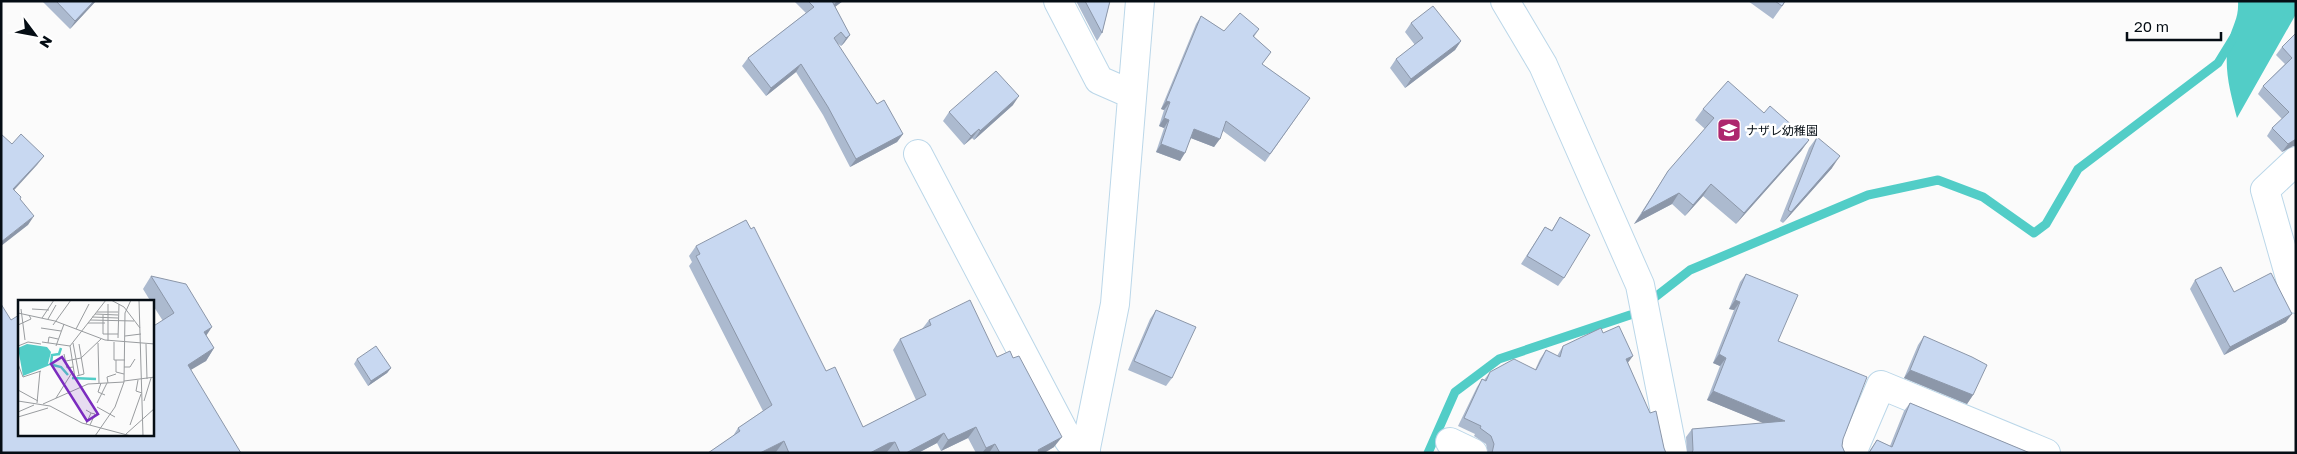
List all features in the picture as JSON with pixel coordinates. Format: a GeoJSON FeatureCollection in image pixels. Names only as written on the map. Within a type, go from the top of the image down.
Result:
{"type":"FeatureCollection","features":[{"type":"Feature","properties":{"kind":"street"},"geometry":{"type":"LineString","coordinates":[[1058,1],[1099,80],[1132,94]]}},
{"type":"Feature","properties":{"kind":"street"},"geometry":{"type":"LineString","coordinates":[[918,154],[1069,441],[1086,451],[1115,304],[1140,1]]}},
{"type":"Feature","properties":{"kind":"street"},"geometry":{"type":"LineString","coordinates":[[1505,1],[1543,65],[1640,285],[1672,453]]}},
{"type":"Feature","properties":{"kind":"street"},"geometry":{"type":"LineString","coordinates":[[2296,162],[2265,190],[2296,299]]}},
{"type":"Feature","properties":{"kind":"street"},"geometry":{"type":"LineString","coordinates":[[1852,453],[1881,385],[2041,452]]}},
{"type":"Feature","properties":{"kind":"water"},"geometry":{"type":"Polygon","coordinates":[[[2238,1],[2296,1],[2296,14],[2237,118],[2227,69],[2227,49],[2238,12],[2238,1]]]}},
{"type":"Feature","properties":{"kind":"building"},"geometry":{"type":"Polygon","coordinates":[[[56,1],[94,1],[75,21],[56,1]]]}},
{"type":"Feature","properties":{"kind":"building"},"geometry":{"type":"Polygon","coordinates":[[[808,1],[832,1],[850,35],[846,38],[841,32],[834,38],[877,104],[884,100],[903,134],[856,159],[828,107],[801,64],[771,88],[748,58],[814,7],[808,1]]]}},
{"type":"Feature","properties":{"kind":"building"},"geometry":{"type":"Polygon","coordinates":[[[1085,1],[1110,1],[1102,33],[1085,1]]]}},
{"type":"Feature","properties":{"kind":"building"},"geometry":{"type":"Polygon","coordinates":[[[1775,1],[1785,1],[1782,6],[1775,1]]]}},
{"type":"Feature","properties":{"kind":"building"},"geometry":{"type":"Polygon","coordinates":[[[1433,6],[1461,41],[1411,79],[1396,59],[1423,38],[1411,23],[1433,6]]]}},
{"type":"Feature","properties":{"kind":"building"},"geometry":{"type":"Polygon","coordinates":[[[1240,13],[1259,29],[1253,36],[1271,52],[1262,64],[1310,98],[1270,154],[1226,121],[1220,139],[1194,129],[1185,153],[1161,144],[1169,120],[1164,118],[1170,102],[1166,101],[1201,16],[1224,31],[1240,13]]]}},
{"type":"Feature","properties":{"kind":"building"},"geometry":{"type":"Polygon","coordinates":[[[2296,33],[2296,139],[2288,144],[2272,128],[2289,112],[2263,86],[2292,58],[2282,47],[2296,33]]]}},
{"type":"Feature","properties":{"kind":"building"},"geometry":{"type":"Polygon","coordinates":[[[996,71],[1019,96],[980,131],[979,129],[971,136],[949,112],[996,71]]]}},
{"type":"Feature","properties":{"kind":"building"},"geometry":{"type":"Polygon","coordinates":[[[1728,81],[1764,113],[1770,106],[1809,140],[1744,213],[1711,184],[1693,205],[1679,193],[1642,213],[1668,171],[1714,118],[1703,109],[1728,81]]]}},
{"type":"Feature","properties":{"kind":"building"},"geometry":{"type":"Polygon","coordinates":[[[1,134],[12,144],[21,134],[44,156],[13,189],[34,216],[1,242],[1,134]]]}},
{"type":"Feature","properties":{"kind":"building"},"geometry":{"type":"Polygon","coordinates":[[[1817,137],[1840,156],[1791,212],[1788,210],[1817,137]]]}},
{"type":"Feature","properties":{"kind":"building"},"geometry":{"type":"Polygon","coordinates":[[[1560,217],[1590,235],[1564,278],[1527,256],[1545,227],[1552,231],[1560,217]]]}},
{"type":"Feature","properties":{"kind":"building"},"geometry":{"type":"Polygon","coordinates":[[[746,220],[751,229],[754,227],[826,371],[835,367],[863,427],[926,395],[900,339],[931,325],[929,320],[970,300],[997,357],[1010,351],[1013,358],[1019,356],[1062,437],[1038,450],[1039,453],[1000,453],[995,444],[986,448],[976,427],[948,440],[944,433],[906,453],[900,453],[895,442],[889,443],[870,453],[789,453],[784,441],[760,453],[708,453],[740,431],[738,428],[772,405],[696,256],[700,254],[696,246],[746,220]]]}},
{"type":"Feature","properties":{"kind":"building"},"geometry":{"type":"Polygon","coordinates":[[[2221,267],[2234,292],[2271,273],[2292,314],[2230,347],[2195,280],[2221,267]]]}},
{"type":"Feature","properties":{"kind":"building"},"geometry":{"type":"Polygon","coordinates":[[[1746,274],[1798,295],[1778,341],[1867,377],[1843,439],[1842,446],[1845,453],[1692,453],[1692,429],[1785,421],[1713,391],[1726,358],[1719,354],[1740,302],[1735,300],[1746,274]]]}},
{"type":"Feature","properties":{"kind":"building"},"geometry":{"type":"Polygon","coordinates":[[[151,276],[186,284],[212,327],[204,332],[214,348],[188,365],[241,453],[1,453],[1,304],[11,320],[18,316],[18,436],[154,436],[154,326],[174,313],[151,276]]]}},
{"type":"Feature","properties":{"kind":"building"},"geometry":{"type":"Polygon","coordinates":[[[1156,310],[1196,327],[1172,378],[1134,361],[1156,310]]]}},
{"type":"Feature","properties":{"kind":"building"},"geometry":{"type":"Polygon","coordinates":[[[1619,326],[1633,356],[1626,359],[1650,413],[1656,411],[1666,453],[1492,453],[1494,444],[1491,436],[1480,428],[1481,426],[1464,418],[1482,379],[1486,381],[1490,372],[1514,359],[1536,370],[1546,350],[1560,357],[1563,346],[1601,328],[1603,333],[1619,326]]]}},
{"type":"Feature","properties":{"kind":"building"},"geometry":{"type":"Polygon","coordinates":[[[1924,336],[1987,365],[1973,395],[1910,370],[1924,336]]]}},
{"type":"Feature","properties":{"kind":"building"},"geometry":{"type":"Polygon","coordinates":[[[376,346],[391,368],[371,381],[357,359],[376,346]]]}},
{"type":"Feature","properties":{"kind":"building"},"geometry":{"type":"Polygon","coordinates":[[[1910,403],[2030,453],[1869,453],[1877,440],[1892,447],[1910,403]]]}},
{"type":"Feature","properties":{"kind":"waterway"},"geometry":{"type":"LineString","coordinates":[[1654,298],[1690,270],[1868,195],[1938,180],[1983,197],[2034,233],[2046,224],[2078,169],[2218,63],[2234,37]]}},
{"type":"Feature","properties":{"kind":"waterway"},"geometry":{"type":"LineString","coordinates":[[1428,453],[1455,392],[1499,359],[1630,315]]}},
{"type":"Feature","properties":{"kind":"place","name":"ナザレ幼稚園"},"geometry":{"type":"Point","coordinates":[1729,130]}}]}
